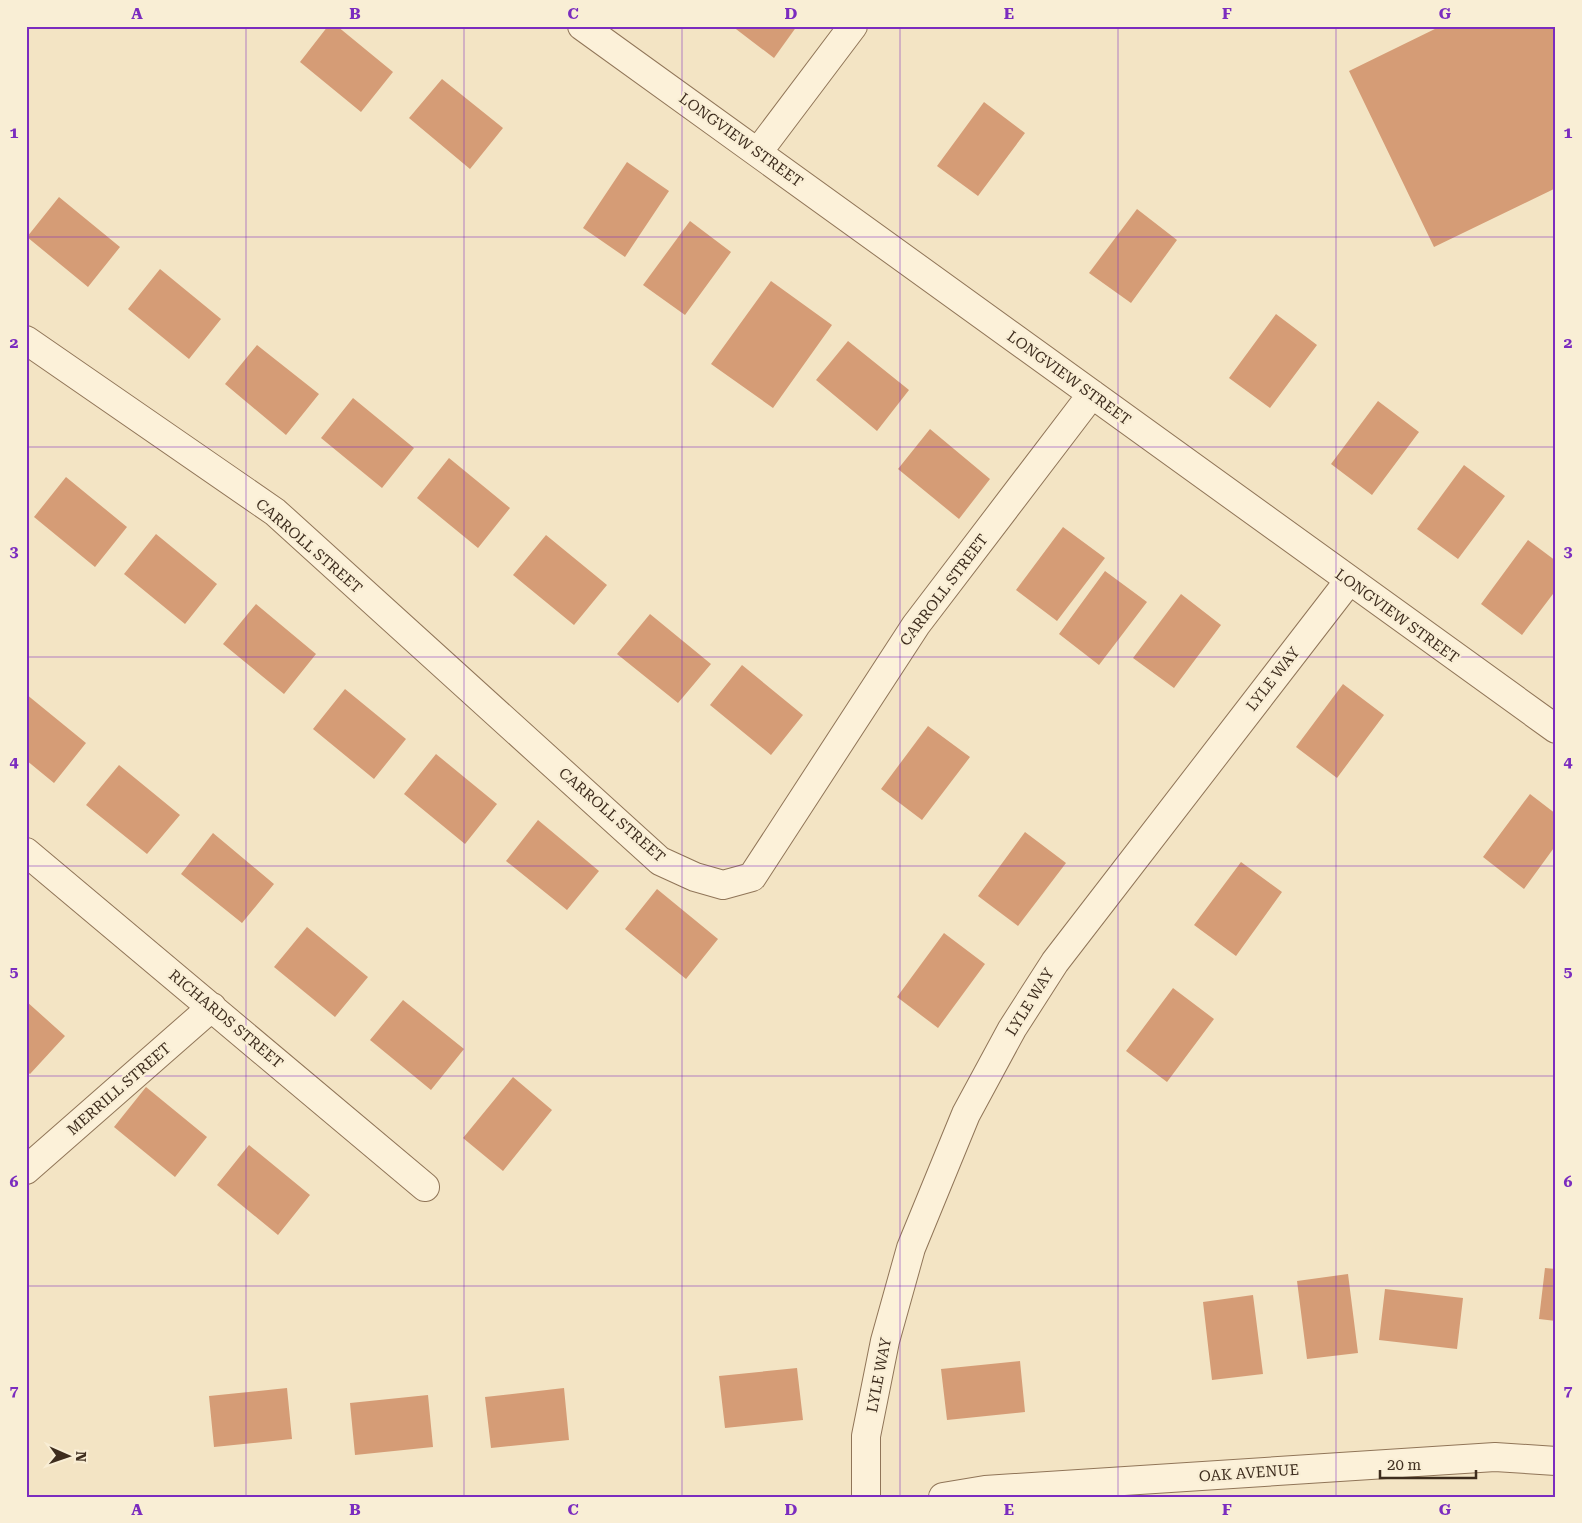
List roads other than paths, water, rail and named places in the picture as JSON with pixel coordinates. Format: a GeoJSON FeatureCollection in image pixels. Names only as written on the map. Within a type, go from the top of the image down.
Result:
{"type":"FeatureCollection","features":[{"type":"Feature","properties":{"kind":"street","name":"LONGVIEW STREET"},"geometry":{"type":"LineString","coordinates":[[582,26],[1092,394],[1348,582],[1556,730]]}},
{"type":"Feature","properties":{"kind":"street"},"geometry":{"type":"LineString","coordinates":[[758,152],[853,26]]}},
{"type":"Feature","properties":{"kind":"street","name":"CARROLL STREET"},"geometry":{"type":"LineString","coordinates":[[26,340],[274,512],[660,861],[694,877],[723,885],[752,877],[916,625],[1092,394]]}},
{"type":"Feature","properties":{"kind":"street","name":"LYLE WAY"},"geometry":{"type":"LineString","coordinates":[[866,1497],[866,1436],[885,1341],[911,1248],[966,1114],[1012,1029],[1055,962],[1348,582]]}},
{"type":"Feature","properties":{"kind":"street","name":"RICHARDS STREET"},"geometry":{"type":"LineString","coordinates":[[26,852],[425,1187]]}},
{"type":"Feature","properties":{"kind":"street","name":"MERRILL STREET"},"geometry":{"type":"LineString","coordinates":[[26,1170],[212,1008]]}},
{"type":"Feature","properties":{"kind":"street","name":"OAK AVENUE"},"geometry":{"type":"LineString","coordinates":[[943,1497],[985,1490],[1495,1457],[1556,1460]]}}]}
